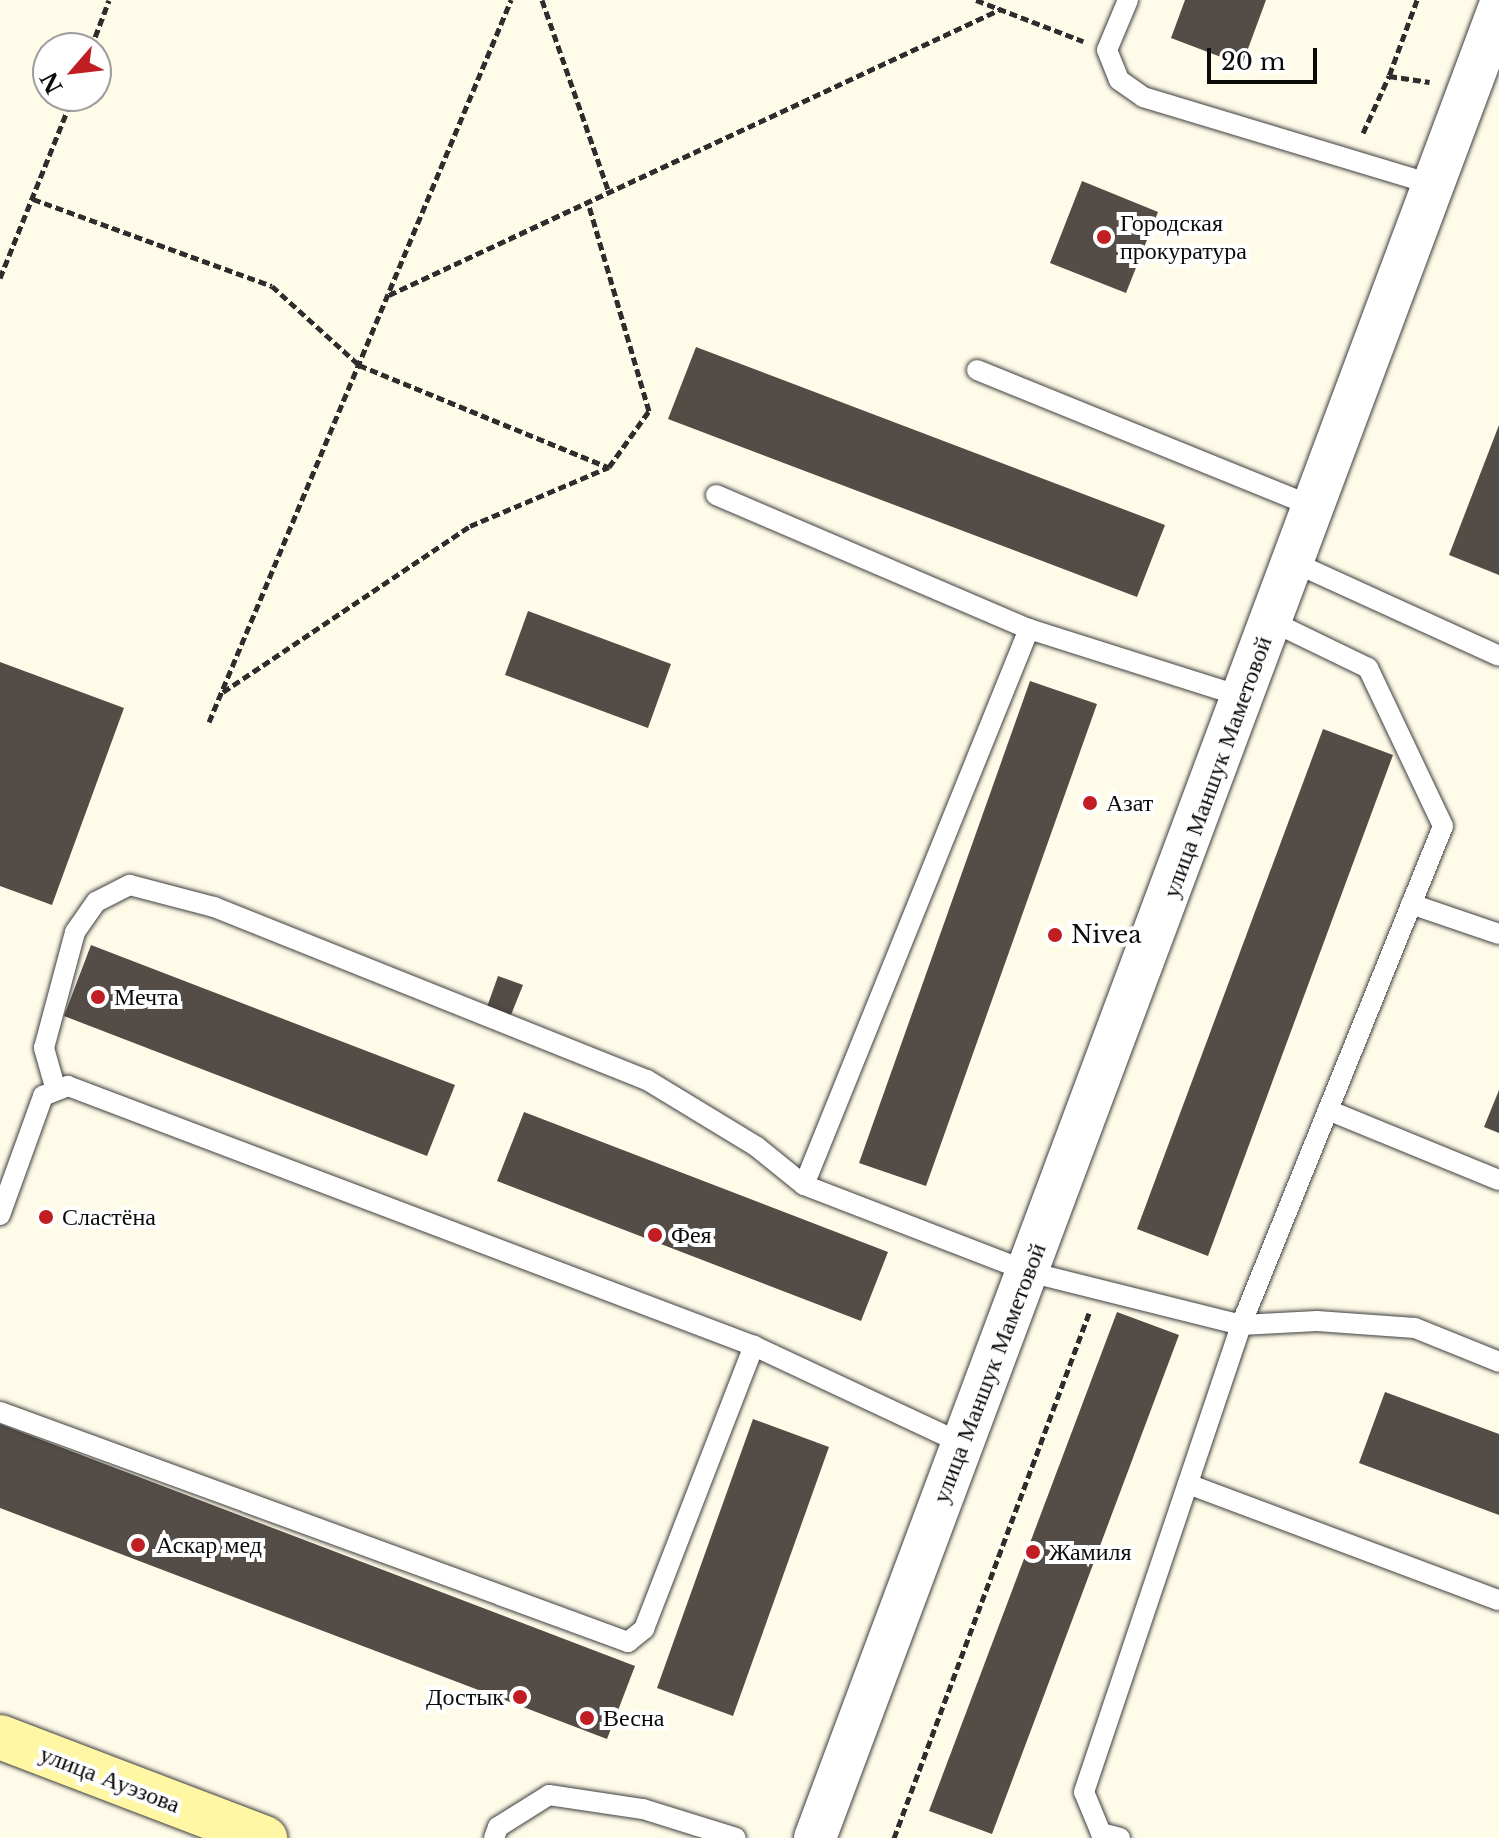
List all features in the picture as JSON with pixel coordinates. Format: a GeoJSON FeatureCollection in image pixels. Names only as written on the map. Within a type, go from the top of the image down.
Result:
{"type":"FeatureCollection","features":[{"type":"Feature","properties":{"kind":"street","name":"улица Маншук Маметовой"},"geometry":{"type":"LineString","coordinates":[[815,1838],[1499,9]]}},
{"type":"Feature","properties":{"kind":"street","name":"улица Ауэзова"},"geometry":{"type":"LineString","coordinates":[[0,1737],[265,1838]]}},
{"type":"Feature","properties":{"kind":"lane"},"geometry":{"type":"LineString","coordinates":[[1128,0],[1107,50],[1119,80],[1143,97],[1434,185]]}},
{"type":"Feature","properties":{"kind":"lane"},"geometry":{"type":"LineString","coordinates":[[977,370],[1314,507]]}},
{"type":"Feature","properties":{"kind":"lane"},"geometry":{"type":"LineString","coordinates":[[716,495],[1029,629],[1243,697]]}},
{"type":"Feature","properties":{"kind":"lane"},"geometry":{"type":"LineString","coordinates":[[1293,562],[1499,656]]}},
{"type":"Feature","properties":{"kind":"lane"},"geometry":{"type":"LineString","coordinates":[[1120,1838],[1101,1833],[1084,1792],[1241,1325],[1443,826],[1368,668],[1271,621]]}},
{"type":"Feature","properties":{"kind":"lane"},"geometry":{"type":"LineString","coordinates":[[804,1185],[1029,629]]}},
{"type":"Feature","properties":{"kind":"lane"},"geometry":{"type":"LineString","coordinates":[[55,1087],[44,1048],[75,932],[96,902],[130,885],[214,907],[647,1080],[757,1147],[804,1185],[1029,1272],[1241,1325],[1317,1321],[1415,1328],[1499,1362]]}},
{"type":"Feature","properties":{"kind":"lane"},"geometry":{"type":"LineString","coordinates":[[1411,904],[1499,934]]}},
{"type":"Feature","properties":{"kind":"lane"},"geometry":{"type":"LineString","coordinates":[[0,1215],[43,1096],[55,1087],[68,1086],[754,1346],[961,1443]]}},
{"type":"Feature","properties":{"kind":"lane"},"geometry":{"type":"LineString","coordinates":[[1328,1110],[1499,1180]]}},
{"type":"Feature","properties":{"kind":"lane"},"geometry":{"type":"LineString","coordinates":[[0,1412],[628,1642],[644,1629],[754,1346]]}},
{"type":"Feature","properties":{"kind":"lane"},"geometry":{"type":"LineString","coordinates":[[1188,1484],[1499,1600]]}},
{"type":"Feature","properties":{"kind":"lane"},"geometry":{"type":"LineString","coordinates":[[494,1838],[498,1827],[549,1795],[643,1809],[736,1838]]}},
{"type":"Feature","properties":{"kind":"path"},"geometry":{"type":"LineString","coordinates":[[97,32],[109,0]]}},
{"type":"Feature","properties":{"kind":"path"},"geometry":{"type":"LineString","coordinates":[[209,722],[511,0]]}},
{"type":"Feature","properties":{"kind":"path"},"geometry":{"type":"LineString","coordinates":[[542,0],[609,192]]}},
{"type":"Feature","properties":{"kind":"path"},"geometry":{"type":"LineString","coordinates":[[976,0],[1107,50]]}},
{"type":"Feature","properties":{"kind":"path"},"geometry":{"type":"LineString","coordinates":[[1351,159],[1389,76],[1417,0]]}},
{"type":"Feature","properties":{"kind":"path"},"geometry":{"type":"LineString","coordinates":[[387,296],[1001,9]]}},
{"type":"Feature","properties":{"kind":"path"},"geometry":{"type":"LineString","coordinates":[[1389,76],[1470,88]]}},
{"type":"Feature","properties":{"kind":"path"},"geometry":{"type":"LineString","coordinates":[[0,278],[67,112]]}},
{"type":"Feature","properties":{"kind":"path"},"geometry":{"type":"LineString","coordinates":[[33,199],[272,286],[359,365],[609,467]]}},
{"type":"Feature","properties":{"kind":"path"},"geometry":{"type":"LineString","coordinates":[[221,693],[470,526],[609,467],[649,411],[588,202]]}},
{"type":"Feature","properties":{"kind":"path"},"geometry":{"type":"LineString","coordinates":[[894,1838],[1097,1289]]}},
{"type":"Feature","properties":{"kind":"building"},"geometry":{"type":"Polygon","coordinates":[[[1185,0],[1266,0],[1242,65],[1171,38],[1185,0]]]}},
{"type":"Feature","properties":{"kind":"building","name":"Городская прокуратура"},"geometry":{"type":"Polygon","coordinates":[[[1082,181],[1158,212],[1126,293],[1050,263],[1082,181]]]}},
{"type":"Feature","properties":{"kind":"building"},"geometry":{"type":"Polygon","coordinates":[[[696,347],[1165,525],[1137,597],[668,419],[696,347]]]}},
{"type":"Feature","properties":{"kind":"building"},"geometry":{"type":"Polygon","coordinates":[[[1499,425],[1499,575],[1449,555],[1499,425]]]}},
{"type":"Feature","properties":{"kind":"building"},"geometry":{"type":"Polygon","coordinates":[[[528,611],[671,664],[648,728],[505,675],[528,611]]]}},
{"type":"Feature","properties":{"kind":"building"},"geometry":{"type":"Polygon","coordinates":[[[0,662],[124,708],[52,905],[0,886],[0,662]]]}},
{"type":"Feature","properties":{"kind":"building"},"geometry":{"type":"Polygon","coordinates":[[[1030,681],[1097,704],[926,1186],[859,1163],[1030,681]]]}},
{"type":"Feature","properties":{"kind":"building"},"geometry":{"type":"Polygon","coordinates":[[[1323,729],[1393,755],[1208,1256],[1137,1229],[1323,729]]]}},
{"type":"Feature","properties":{"kind":"building"},"geometry":{"type":"Polygon","coordinates":[[[91,945],[455,1085],[427,1156],[64,1016],[91,945]]]}},
{"type":"Feature","properties":{"kind":"building"},"geometry":{"type":"Polygon","coordinates":[[[498,976],[523,985],[511,1015],[487,1007],[498,976]]]}},
{"type":"Feature","properties":{"kind":"building"},"geometry":{"type":"Polygon","coordinates":[[[1499,1090],[1499,1133],[1484,1127],[1499,1090]]]}},
{"type":"Feature","properties":{"kind":"building"},"geometry":{"type":"Polygon","coordinates":[[[524,1112],[888,1252],[861,1321],[497,1181],[524,1112]]]}},
{"type":"Feature","properties":{"kind":"building"},"geometry":{"type":"Polygon","coordinates":[[[1117,1312],[1179,1335],[992,1834],[929,1811],[1117,1312]]]}},
{"type":"Feature","properties":{"kind":"building"},"geometry":{"type":"Polygon","coordinates":[[[1385,1392],[1499,1434],[1499,1515],[1359,1463],[1385,1392]]]}},
{"type":"Feature","properties":{"kind":"building"},"geometry":{"type":"Polygon","coordinates":[[[753,1419],[829,1447],[733,1716],[657,1688],[753,1419]]]}},
{"type":"Feature","properties":{"kind":"building"},"geometry":{"type":"Polygon","coordinates":[[[0,1424],[635,1666],[607,1739],[0,1508],[0,1424]]]}},
{"type":"Feature","properties":{"kind":"place","name":"Городская прокуратура"},"geometry":{"type":"Point","coordinates":[1104,237]}},
{"type":"Feature","properties":{"kind":"place","name":"Азат"},"geometry":{"type":"Point","coordinates":[1090,803]}},
{"type":"Feature","properties":{"kind":"place","name":"Nivea"},"geometry":{"type":"Point","coordinates":[1055,935]}},
{"type":"Feature","properties":{"kind":"place","name":"Мечта"},"geometry":{"type":"Point","coordinates":[98,997]}},
{"type":"Feature","properties":{"kind":"place","name":"Сластёна"},"geometry":{"type":"Point","coordinates":[46,1217]}},
{"type":"Feature","properties":{"kind":"place","name":"Фея"},"geometry":{"type":"Point","coordinates":[655,1235]}},
{"type":"Feature","properties":{"kind":"place","name":"Аскар мед"},"geometry":{"type":"Point","coordinates":[138,1545]}},
{"type":"Feature","properties":{"kind":"place","name":"Жамиля"},"geometry":{"type":"Point","coordinates":[1033,1552]}},
{"type":"Feature","properties":{"kind":"place","name":"Достык"},"geometry":{"type":"Point","coordinates":[520,1697]}},
{"type":"Feature","properties":{"kind":"place","name":"Весна"},"geometry":{"type":"Point","coordinates":[587,1718]}}]}
